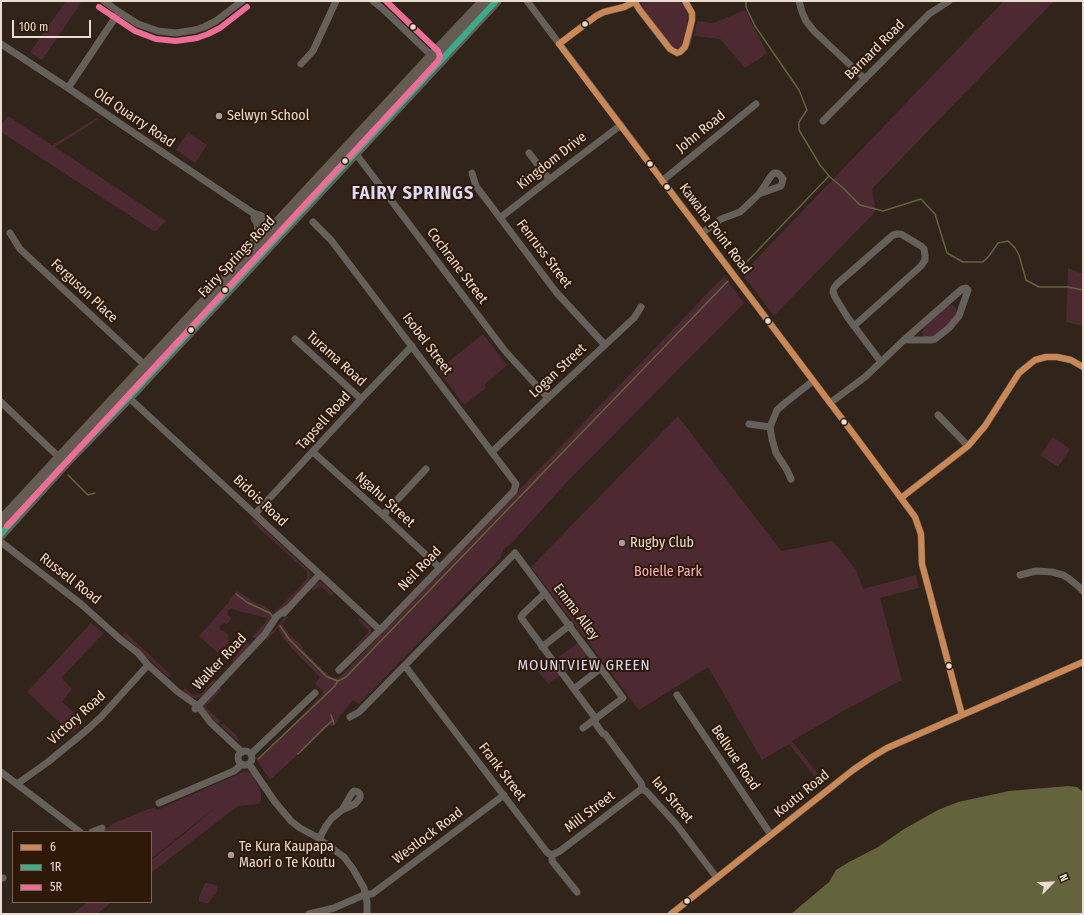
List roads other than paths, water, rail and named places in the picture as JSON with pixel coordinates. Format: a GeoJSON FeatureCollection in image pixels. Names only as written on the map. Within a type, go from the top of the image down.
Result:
{"type":"FeatureCollection","features":[{"type":"Feature","properties":{"kind":"highway","name":"Fairy Springs Road"},"geometry":{"type":"LineString","coordinates":[[148,369],[197,310],[275,224],[352,149],[435,59],[484,1]]}},
{"type":"Feature","properties":{"kind":"highway","name":"Fairy Springs Road"},"geometry":{"type":"LineString","coordinates":[[435,59],[496,1]]}},
{"type":"Feature","properties":{"kind":"highway","name":"Fairy Springs Road"},"geometry":{"type":"LineString","coordinates":[[1,521],[243,273],[306,205],[352,149]]}},
{"type":"Feature","properties":{"kind":"highway"},"geometry":{"type":"LineString","coordinates":[[243,273],[249,262],[271,238],[275,224],[283,224],[297,210],[306,205]]}},
{"type":"Feature","properties":{"kind":"highway"},"geometry":{"type":"LineString","coordinates":[[228,276],[235,262],[257,239],[260,228],[255,216]]}},
{"type":"Feature","properties":{"kind":"highway"},"geometry":{"type":"LineString","coordinates":[[197,310],[204,307],[219,292],[222,291],[224,293]]}},
{"type":"Feature","properties":{"kind":"highway","name":"Fairy Springs Road"},"geometry":{"type":"LineString","coordinates":[[1,534],[62,460]]}},
{"type":"Feature","properties":{"kind":"street"},"geometry":{"type":"LineString","coordinates":[[104,1],[138,24],[158,31],[172,33],[185,32],[204,27],[216,21],[242,1]]}},
{"type":"Feature","properties":{"kind":"street"},"geometry":{"type":"LineString","coordinates":[[301,64],[313,51],[336,1]]}},
{"type":"Feature","properties":{"kind":"street"},"geometry":{"type":"LineString","coordinates":[[374,1],[435,59]]}},
{"type":"Feature","properties":{"kind":"street","name":"Kawaha Point Road"},"geometry":{"type":"LineString","coordinates":[[520,1],[539,17]]}},
{"type":"Feature","properties":{"kind":"street","name":"Kawaha Point Road"},"geometry":{"type":"LineString","coordinates":[[527,1],[915,517],[921,534],[922,564],[962,715]]}},
{"type":"Feature","properties":{"kind":"street"},"geometry":{"type":"LineString","coordinates":[[559,44],[596,16],[636,2],[670,50],[677,53],[680,52],[685,47],[687,42],[692,20],[692,12],[685,1]]}},
{"type":"Feature","properties":{"kind":"street"},"geometry":{"type":"LineString","coordinates":[[799,1],[806,22],[865,80]]}},
{"type":"Feature","properties":{"kind":"street","name":"Barnard Road"},"geometry":{"type":"LineString","coordinates":[[823,121],[929,14],[949,1]]}},
{"type":"Feature","properties":{"kind":"street"},"geometry":{"type":"LineString","coordinates":[[68,88],[119,12]]}},
{"type":"Feature","properties":{"kind":"street","name":"Old Quarry Road"},"geometry":{"type":"LineString","coordinates":[[1,44],[68,88],[269,226],[275,224]]}},
{"type":"Feature","properties":{"kind":"street","name":"John Road"},"geometry":{"type":"LineString","coordinates":[[662,181],[756,104]]}},
{"type":"Feature","properties":{"kind":"street","name":"Kingdom Drive"},"geometry":{"type":"LineString","coordinates":[[500,218],[620,125]]}},
{"type":"Feature","properties":{"kind":"street","name":"Cochrane Street"},"geometry":{"type":"LineString","coordinates":[[352,149],[505,351],[548,398]]}},
{"type":"Feature","properties":{"kind":"street"},"geometry":{"type":"LineString","coordinates":[[529,153],[549,179]]}},
{"type":"Feature","properties":{"kind":"street","name":"Fenruss Street"},"geometry":{"type":"LineString","coordinates":[[472,173],[476,186],[562,299],[605,345]]}},
{"type":"Feature","properties":{"kind":"street"},"geometry":{"type":"LineString","coordinates":[[702,233],[721,220],[740,212],[760,194]]}},
{"type":"Feature","properties":{"kind":"street","name":"Isobel Street"},"geometry":{"type":"LineString","coordinates":[[314,222],[331,240],[516,484]]}},
{"type":"Feature","properties":{"kind":"street","name":"Ferguson Place"},"geometry":{"type":"LineString","coordinates":[[10,233],[20,249],[148,369]]}},
{"type":"Feature","properties":{"kind":"street"},"geometry":{"type":"LineString","coordinates":[[854,326],[921,266],[925,260],[924,249],[921,246],[901,234],[893,235],[834,288],[833,292],[848,318],[854,326],[881,362]]}},
{"type":"Feature","properties":{"kind":"street"},"geometry":{"type":"LineString","coordinates":[[829,402],[865,377],[904,340],[962,289],[966,288],[968,290],[959,316],[949,328],[931,340],[904,340]]}},
{"type":"Feature","properties":{"kind":"street","name":"Logan Street"},"geometry":{"type":"LineString","coordinates":[[492,452],[634,318],[640,307]]}},
{"type":"Feature","properties":{"kind":"street","name":"Turama Road"},"geometry":{"type":"LineString","coordinates":[[295,339],[361,399]]}},
{"type":"Feature","properties":{"kind":"street","name":"Tapsell Road"},"geometry":{"type":"LineString","coordinates":[[255,514],[412,346]]}},
{"type":"Feature","properties":{"kind":"street"},"geometry":{"type":"LineString","coordinates":[[901,498],[968,446],[985,426],[1020,373],[1030,363],[1046,357],[1057,356],[1071,360],[1083,367]]}},
{"type":"Feature","properties":{"kind":"street"},"geometry":{"type":"LineString","coordinates":[[791,479],[788,470],[776,453],[770,427],[777,410],[813,381]]}},
{"type":"Feature","properties":{"kind":"street","name":"Bidois Road"},"geometry":{"type":"LineString","coordinates":[[125,394],[380,630]]}},
{"type":"Feature","properties":{"kind":"street"},"geometry":{"type":"LineString","coordinates":[[1,402],[62,460]]}},
{"type":"Feature","properties":{"kind":"street"},"geometry":{"type":"LineString","coordinates":[[938,415],[968,446]]}},
{"type":"Feature","properties":{"kind":"street"},"geometry":{"type":"LineString","coordinates":[[749,424],[770,427]]}},
{"type":"Feature","properties":{"kind":"street","name":"Ngahu Street"},"geometry":{"type":"LineString","coordinates":[[313,452],[384,515],[440,568]]}},
{"type":"Feature","properties":{"kind":"street"},"geometry":{"type":"LineString","coordinates":[[384,515],[426,469]]}},
{"type":"Feature","properties":{"kind":"street","name":"Neil Road"},"geometry":{"type":"LineString","coordinates":[[339,670],[380,630],[514,491],[516,484]]}},
{"type":"Feature","properties":{"kind":"street","name":"Russell Road"},"geometry":{"type":"LineString","coordinates":[[1,542],[81,604],[120,639],[130,651],[196,708],[242,752]]}},
{"type":"Feature","properties":{"kind":"street","name":"Emma Alley"},"geometry":{"type":"LineString","coordinates":[[405,666],[515,553],[623,698],[594,720]]}},
{"type":"Feature","properties":{"kind":"street"},"geometry":{"type":"LineString","coordinates":[[1020,575],[1036,571],[1052,572],[1068,578],[1083,591]]}},
{"type":"Feature","properties":{"kind":"street","name":"Walker Road"},"geometry":{"type":"LineString","coordinates":[[196,708],[265,634],[278,616],[287,609],[319,574]]}},
{"type":"Feature","properties":{"kind":"street","name":"Ian Street"},"geometry":{"type":"LineString","coordinates":[[545,593],[521,617],[522,619],[574,689],[603,734],[605,734],[639,780],[643,790],[646,791],[676,824],[717,878]]}},
{"type":"Feature","properties":{"kind":"street"},"geometry":{"type":"LineString","coordinates":[[542,647],[570,625]]}},
{"type":"Feature","properties":{"kind":"street"},"geometry":{"type":"LineString","coordinates":[[962,715],[1083,662]]}},
{"type":"Feature","properties":{"kind":"street","name":"Victory Road"},"geometry":{"type":"LineString","coordinates":[[17,784],[48,762],[88,730],[148,665]]}},
{"type":"Feature","properties":{"kind":"street"},"geometry":{"type":"LineString","coordinates":[[350,717],[359,712],[405,666]]}},
{"type":"Feature","properties":{"kind":"street","name":"Frank Street"},"geometry":{"type":"LineString","coordinates":[[405,666],[546,851],[552,855],[552,861],[577,892]]}},
{"type":"Feature","properties":{"kind":"street"},"geometry":{"type":"LineString","coordinates":[[574,689],[601,668]]}},
{"type":"Feature","properties":{"kind":"street"},"geometry":{"type":"LineString","coordinates":[[250,754],[315,692]]}},
{"type":"Feature","properties":{"kind":"street","name":"Bellvue Road"},"geometry":{"type":"LineString","coordinates":[[677,695],[771,835]]}},
{"type":"Feature","properties":{"kind":"street","name":"Koutu Road"},"geometry":{"type":"LineString","coordinates":[[672,914],[872,756],[962,715]]}},
{"type":"Feature","properties":{"kind":"street"},"geometry":{"type":"LineString","coordinates":[[583,728],[594,720]]}},
{"type":"Feature","properties":{"kind":"street"},"geometry":{"type":"LineString","coordinates":[[241,765],[238,758],[240,753],[246,752],[250,754]]}},
{"type":"Feature","properties":{"kind":"street"},"geometry":{"type":"LineString","coordinates":[[159,803],[234,771],[241,765],[246,766],[252,760],[250,754]]}},
{"type":"Feature","properties":{"kind":"street"},"geometry":{"type":"LineString","coordinates":[[249,764],[281,810],[291,821],[344,856],[364,888],[366,894],[367,914]]}},
{"type":"Feature","properties":{"kind":"street"},"geometry":{"type":"LineString","coordinates":[[1,772],[79,831]]}},
{"type":"Feature","properties":{"kind":"street","name":"Mill Street"},"geometry":{"type":"LineString","coordinates":[[552,855],[560,851],[640,790],[643,790]]}},
{"type":"Feature","properties":{"kind":"street","name":"Westlock Road"},"geometry":{"type":"LineString","coordinates":[[309,914],[334,908],[366,894],[372,894],[504,796]]}},
{"type":"Feature","properties":{"kind":"street"},"geometry":{"type":"LineString","coordinates":[[319,839],[329,822],[342,810]]}},
{"type":"Feature","properties":{"kind":"street"},"geometry":{"type":"LineString","coordinates":[[94,831],[102,828]]}},
{"type":"Feature","properties":{"kind":"waterway"},"geometry":{"type":"LineString","coordinates":[[746,1],[746,7],[755,26],[799,90],[807,110],[799,122],[799,130],[820,165],[830,177],[860,205],[883,211],[921,199],[935,214],[947,253],[963,262],[983,262],[998,243],[1008,241],[1019,255],[1026,280],[1039,287],[1068,287],[1083,290]]}},
{"type":"Feature","properties":{"kind":"waterway"},"geometry":{"type":"LineString","coordinates":[[740,269],[829,176]]}},
{"type":"Feature","properties":{"kind":"waterway"},"geometry":{"type":"LineString","coordinates":[[280,626],[289,639],[327,677],[338,681],[346,677],[728,281]]}},
{"type":"Feature","properties":{"kind":"waterway"},"geometry":{"type":"LineString","coordinates":[[68,475],[88,495],[95,493]]}},
{"type":"Feature","properties":{"kind":"waterway"},"geometry":{"type":"LineString","coordinates":[[236,594],[248,603],[270,613],[273,617]]}},
{"type":"Feature","properties":{"kind":"waterway"},"geometry":{"type":"LineString","coordinates":[[258,759],[334,687],[338,681]]}},
{"type":"Feature","properties":{"kind":"waterway"},"geometry":{"type":"LineString","coordinates":[[331,715],[334,724]]}},
{"type":"Feature","properties":{"kind":"waterway"},"geometry":{"type":"LineString","coordinates":[[298,754],[333,720]]}},
{"type":"Feature","properties":{"kind":"place","name":"Selwyn School"},"geometry":{"type":"Point","coordinates":[219,116]}},
{"type":"Feature","properties":{"kind":"place","name":"Rugby Club"},"geometry":{"type":"Point","coordinates":[622,543]}},
{"type":"Feature","properties":{"kind":"place","name":"Te Kura Kaupapa Maori o Te Koutu"},"geometry":{"type":"Point","coordinates":[231,855]}},
{"type":"Feature","properties":{"kind":"district","name":"FAIRY SPRINGS"},"geometry":{"type":"Point","coordinates":[413,194]}},
{"type":"Feature","properties":{"kind":"district","name":"MOUNTVIEW GREEN"},"geometry":{"type":"Point","coordinates":[584,666]}},
{"type":"Feature","properties":{"kind":"park label","name":"Boielle Park"},"geometry":{"type":"Point","coordinates":[668,572]}}]}
